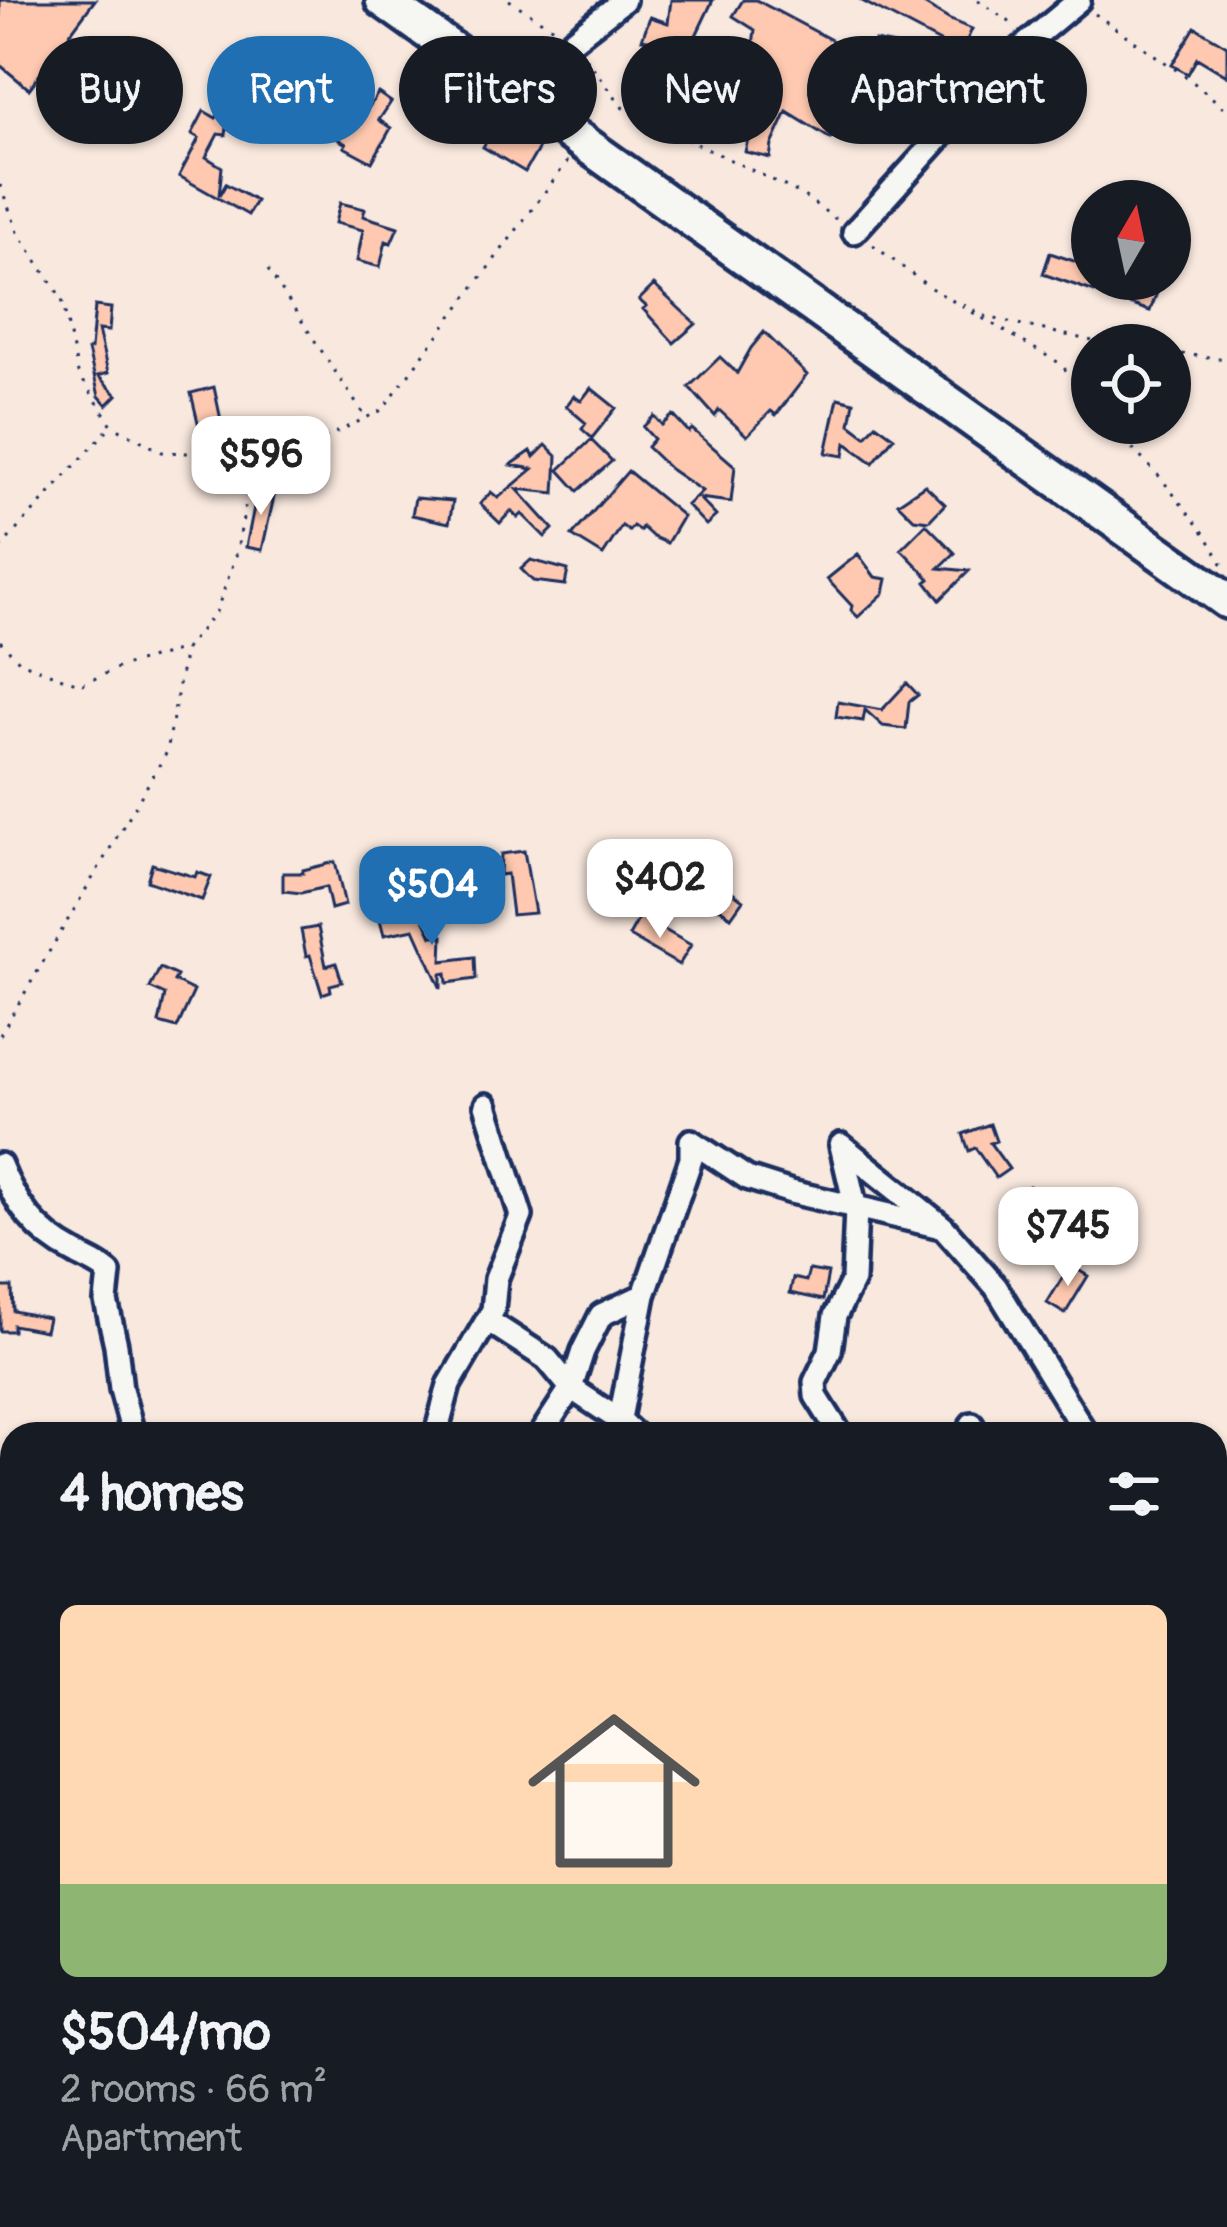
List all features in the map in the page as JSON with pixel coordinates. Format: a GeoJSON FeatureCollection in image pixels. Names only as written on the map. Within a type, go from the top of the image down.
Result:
{"type":"FeatureCollection","features":[{"type":"Feature","properties":{"kind":"main road"},"geometry":{"type":"LineString","coordinates":[[383,0],[434,36]]}},
{"type":"Feature","properties":{"kind":"main road"},"geometry":{"type":"LineString","coordinates":[[586,144],[1227,601]]}},
{"type":"Feature","properties":{"kind":"street"},"geometry":{"type":"LineString","coordinates":[[578,36],[624,0]]}},
{"type":"Feature","properties":{"kind":"street"},"geometry":{"type":"LineString","coordinates":[[854,232],[1019,50],[1085,5]]}},
{"type":"Feature","properties":{"kind":"street"},"geometry":{"type":"LineString","coordinates":[[439,1422],[448,1385],[493,1310],[496,1279],[521,1216],[487,1105]]}},
{"type":"Feature","properties":{"kind":"street"},"geometry":{"type":"LineString","coordinates":[[624,1422],[644,1295],[691,1159],[691,1141],[747,1178],[856,1209],[944,1227]]}},
{"type":"Feature","properties":{"kind":"street"},"geometry":{"type":"LineString","coordinates":[[832,1422],[816,1396],[814,1382],[830,1351],[835,1316],[854,1280],[856,1209],[841,1145],[944,1227],[996,1288],[1079,1422]]}},
{"type":"Feature","properties":{"kind":"street"},"geometry":{"type":"LineString","coordinates":[[0,1165],[9,1189],[37,1229],[109,1273],[106,1301],[130,1422]]}},
{"type":"Feature","properties":{"kind":"street"},"geometry":{"type":"LineString","coordinates":[[549,1422],[571,1388],[601,1315],[644,1295]]}},
{"type":"Feature","properties":{"kind":"street"},"geometry":{"type":"LineString","coordinates":[[488,1320],[547,1359],[571,1388],[614,1422]]}},
{"type":"Feature","properties":{"kind":"path"},"geometry":{"type":"LineString","coordinates":[[509,0],[567,36]]}},
{"type":"Feature","properties":{"kind":"path"},"geometry":{"type":"LineString","coordinates":[[1085,5],[1227,110]]}},
{"type":"Feature","properties":{"kind":"path"},"geometry":{"type":"LineString","coordinates":[[597,74],[622,109],[800,194],[929,287],[1060,364],[1071,378]]}},
{"type":"Feature","properties":{"kind":"path"},"geometry":{"type":"LineString","coordinates":[[0,185],[18,232],[62,298],[78,373],[112,425],[162,452],[286,457],[382,410],[582,144]]}},
{"type":"Feature","properties":{"kind":"path"},"geometry":{"type":"LineString","coordinates":[[268,270],[366,418]]}},
{"type":"Feature","properties":{"kind":"path"},"geometry":{"type":"LineString","coordinates":[[929,287],[987,316],[1071,336]]}},
{"type":"Feature","properties":{"kind":"path"},"geometry":{"type":"LineString","coordinates":[[1191,355],[1224,359],[1227,350]]}},
{"type":"Feature","properties":{"kind":"path"},"geometry":{"type":"LineString","coordinates":[[0,548],[112,425]]}},
{"type":"Feature","properties":{"kind":"path"},"geometry":{"type":"LineString","coordinates":[[1127,444],[1208,537],[1227,573]]}},
{"type":"Feature","properties":{"kind":"path"},"geometry":{"type":"LineString","coordinates":[[0,1035],[167,752],[185,649],[216,612],[236,556],[254,456]]}},
{"type":"Feature","properties":{"kind":"path"},"geometry":{"type":"LineString","coordinates":[[0,641],[20,662],[81,685],[120,667],[185,649]]}},
{"type":"Feature","properties":{"kind":"building"},"geometry":{"type":"Polygon","coordinates":[[[0,0],[95,0],[68,36],[36,36],[36,80],[29,89],[0,65],[0,0]]]}},
{"type":"Feature","properties":{"kind":"building"},"geometry":{"type":"Polygon","coordinates":[[[671,0],[713,0],[696,36],[643,36],[650,17],[668,23],[671,0]]]}},
{"type":"Feature","properties":{"kind":"building"},"geometry":{"type":"Polygon","coordinates":[[[743,0],[756,0],[824,36],[807,36],[807,124],[787,112],[783,121],[783,36],[754,36],[755,30],[733,16],[743,0]]]}},
{"type":"Feature","properties":{"kind":"building"},"geometry":{"type":"Polygon","coordinates":[[[860,0],[917,0],[972,29],[969,36],[929,36],[860,0]]]}},
{"type":"Feature","properties":{"kind":"building"},"geometry":{"type":"Polygon","coordinates":[[[1195,27],[1227,46],[1227,76],[1197,58],[1188,74],[1172,65],[1195,27]]]}},
{"type":"Feature","properties":{"kind":"building"},"geometry":{"type":"Polygon","coordinates":[[[378,93],[391,102],[379,120],[391,128],[372,162],[344,147],[375,144],[378,93]]]}},
{"type":"Feature","properties":{"kind":"building"},"geometry":{"type":"Polygon","coordinates":[[[204,111],[207,144],[213,144],[206,157],[222,167],[219,196],[226,184],[256,201],[248,215],[179,176],[199,138],[192,134],[204,111]]]}},
{"type":"Feature","properties":{"kind":"building"},"geometry":{"type":"Polygon","coordinates":[[[485,144],[540,146],[525,172],[485,144]]]}},
{"type":"Feature","properties":{"kind":"building"},"geometry":{"type":"Polygon","coordinates":[[[747,144],[772,144],[770,158],[745,152],[747,144]]]}},
{"type":"Feature","properties":{"kind":"building"},"geometry":{"type":"Polygon","coordinates":[[[340,203],[365,209],[363,216],[398,227],[391,243],[386,241],[380,267],[357,261],[363,230],[335,223],[340,203]]]}},
{"type":"Feature","properties":{"kind":"building"},"geometry":{"type":"Polygon","coordinates":[[[1050,253],[1071,260],[1071,284],[1043,274],[1050,253]]]}},
{"type":"Feature","properties":{"kind":"building"},"geometry":{"type":"Polygon","coordinates":[[[654,285],[696,324],[674,343],[639,300],[654,285]]]}},
{"type":"Feature","properties":{"kind":"building"},"geometry":{"type":"Polygon","coordinates":[[[1118,300],[1154,300],[1150,311],[1118,300]]]}},
{"type":"Feature","properties":{"kind":"building"},"geometry":{"type":"Polygon","coordinates":[[[95,306],[111,308],[109,331],[98,330],[108,373],[98,376],[117,395],[107,405],[99,396],[88,350],[95,306]]]}},
{"type":"Feature","properties":{"kind":"building"},"geometry":{"type":"Polygon","coordinates":[[[764,332],[807,375],[776,415],[771,411],[747,436],[719,410],[715,416],[689,387],[720,357],[737,373],[764,332]]]}},
{"type":"Feature","properties":{"kind":"building"},"geometry":{"type":"Polygon","coordinates":[[[214,387],[225,439],[203,443],[191,393],[214,387]]]}},
{"type":"Feature","properties":{"kind":"building"},"geometry":{"type":"Polygon","coordinates":[[[591,388],[616,408],[592,438],[582,429],[586,423],[566,406],[574,396],[581,401],[591,388]]]}},
{"type":"Feature","properties":{"kind":"building"},"geometry":{"type":"Polygon","coordinates":[[[838,398],[854,402],[850,424],[866,436],[876,424],[894,437],[873,463],[846,443],[844,456],[826,453],[838,398]]]}},
{"type":"Feature","properties":{"kind":"building"},"geometry":{"type":"Polygon","coordinates":[[[673,415],[735,466],[731,502],[699,498],[716,516],[706,525],[687,505],[702,491],[647,447],[654,439],[643,427],[654,416],[662,425],[673,415]]]}},
{"type":"Feature","properties":{"kind":"building"},"geometry":{"type":"Polygon","coordinates":[[[591,440],[612,461],[578,491],[559,470],[591,440]]]}},
{"type":"Feature","properties":{"kind":"building"},"geometry":{"type":"Polygon","coordinates":[[[546,445],[557,456],[555,493],[517,489],[553,529],[545,537],[522,514],[518,518],[511,511],[500,523],[480,504],[491,492],[498,498],[533,469],[511,465],[531,451],[534,457],[546,445]]]}},
{"type":"Feature","properties":{"kind":"building"},"geometry":{"type":"Polygon","coordinates":[[[628,471],[683,516],[667,543],[642,527],[640,531],[633,526],[629,531],[622,526],[603,555],[572,536],[628,471]]]}},
{"type":"Feature","properties":{"kind":"building"},"geometry":{"type":"Polygon","coordinates":[[[262,485],[276,488],[262,550],[246,547],[262,485]]]}},
{"type":"Feature","properties":{"kind":"building"},"geometry":{"type":"Polygon","coordinates":[[[925,485],[945,504],[929,521],[914,519],[898,503],[925,485]]]}},
{"type":"Feature","properties":{"kind":"building"},"geometry":{"type":"Polygon","coordinates":[[[415,498],[453,501],[449,523],[412,515],[415,498]]]}},
{"type":"Feature","properties":{"kind":"building"},"geometry":{"type":"Polygon","coordinates":[[[926,524],[955,553],[939,568],[969,571],[940,600],[926,582],[930,579],[901,549],[926,524]]]}},
{"type":"Feature","properties":{"kind":"building"},"geometry":{"type":"Polygon","coordinates":[[[858,554],[875,577],[887,579],[884,593],[858,617],[827,579],[858,554]]]}},
{"type":"Feature","properties":{"kind":"building"},"geometry":{"type":"Polygon","coordinates":[[[531,560],[568,570],[565,585],[533,581],[521,569],[531,560]]]}},
{"type":"Feature","properties":{"kind":"building"},"geometry":{"type":"Polygon","coordinates":[[[907,683],[918,695],[909,702],[906,729],[883,726],[865,710],[863,721],[836,717],[838,702],[882,710],[907,683]]]}},
{"type":"Feature","properties":{"kind":"building"},"geometry":{"type":"Polygon","coordinates":[[[524,851],[535,913],[512,915],[507,874],[500,875],[501,854],[524,851]]]}},
{"type":"Feature","properties":{"kind":"building"},"geometry":{"type":"Polygon","coordinates":[[[335,862],[345,905],[331,909],[326,887],[301,893],[283,891],[283,873],[303,873],[335,862]]]}},
{"type":"Feature","properties":{"kind":"building"},"geometry":{"type":"Polygon","coordinates":[[[152,864],[211,877],[202,900],[147,881],[152,864]]]}},
{"type":"Feature","properties":{"kind":"building"},"geometry":{"type":"Polygon","coordinates":[[[702,868],[743,900],[731,917],[689,884],[702,868]]]}},
{"type":"Feature","properties":{"kind":"building"},"geometry":{"type":"Polygon","coordinates":[[[420,910],[432,936],[443,936],[442,961],[475,957],[476,979],[447,983],[446,973],[441,974],[441,989],[414,929],[384,935],[380,920],[420,910]]]}},
{"type":"Feature","properties":{"kind":"building"},"geometry":{"type":"Polygon","coordinates":[[[640,916],[691,945],[679,965],[629,936],[640,916]]]}},
{"type":"Feature","properties":{"kind":"building"},"geometry":{"type":"Polygon","coordinates":[[[318,927],[326,966],[336,963],[342,982],[330,985],[331,991],[322,994],[301,930],[318,927]]]}},
{"type":"Feature","properties":{"kind":"building"},"geometry":{"type":"Polygon","coordinates":[[[160,968],[194,991],[177,1028],[159,1023],[165,995],[150,988],[160,968]]]}},
{"type":"Feature","properties":{"kind":"building"},"geometry":{"type":"Polygon","coordinates":[[[990,1124],[996,1141],[990,1143],[1009,1169],[996,1178],[975,1148],[969,1151],[963,1134],[990,1124]]]}},
{"type":"Feature","properties":{"kind":"building"},"geometry":{"type":"Polygon","coordinates":[[[1029,1186],[1061,1219],[1044,1235],[1012,1202],[1029,1186]]]}},
{"type":"Feature","properties":{"kind":"building"},"geometry":{"type":"Polygon","coordinates":[[[1070,1265],[1088,1276],[1065,1314],[1047,1303],[1070,1265]]]}},
{"type":"Feature","properties":{"kind":"building"},"geometry":{"type":"Polygon","coordinates":[[[809,1270],[828,1273],[823,1300],[790,1293],[793,1278],[806,1281],[809,1270]]]}},
{"type":"Feature","properties":{"kind":"building"},"geometry":{"type":"Polygon","coordinates":[[[0,1287],[12,1287],[13,1311],[48,1318],[45,1331],[13,1325],[13,1331],[0,1331],[0,1287]]]}}]}
